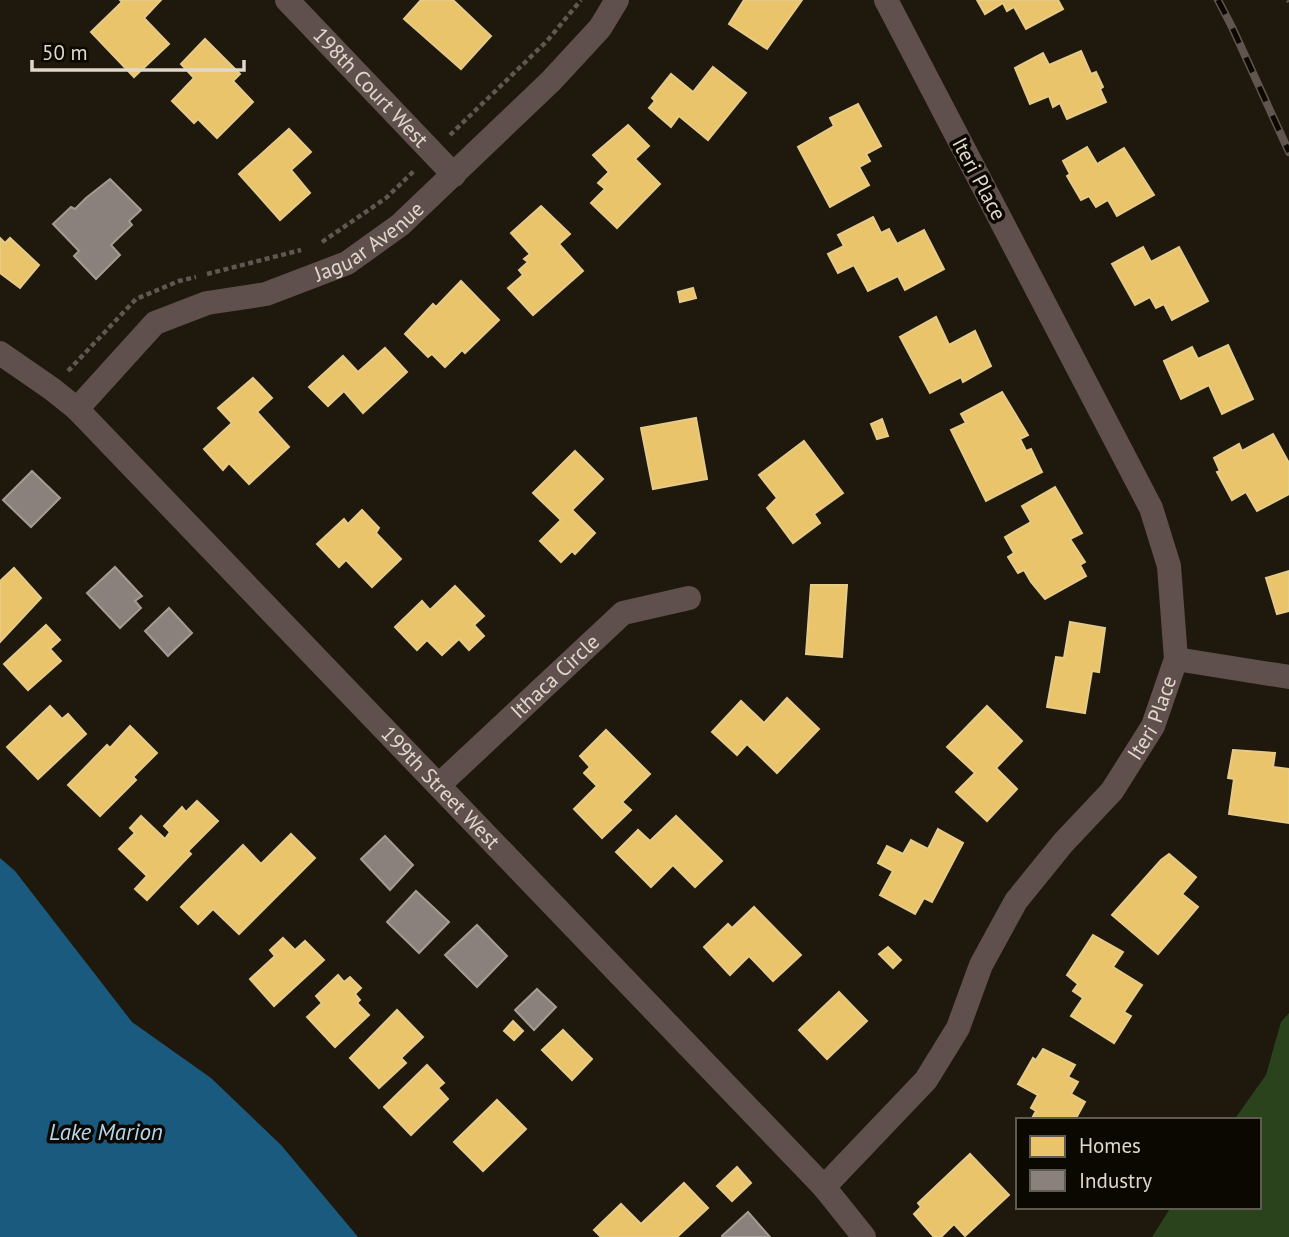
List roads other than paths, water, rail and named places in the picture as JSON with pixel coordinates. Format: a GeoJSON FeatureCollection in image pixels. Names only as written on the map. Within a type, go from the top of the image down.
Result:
{"type":"FeatureCollection","features":[{"type":"Feature","properties":{"kind":"street","name":"198th Court West"},"geometry":{"type":"LineString","coordinates":[[288,0],[454,175]]}},
{"type":"Feature","properties":{"kind":"street","name":"Jaguar Avenue"},"geometry":{"type":"LineString","coordinates":[[77,409],[155,323],[207,303],[266,294],[347,263],[401,225],[551,81],[600,28],[617,0]]}},
{"type":"Feature","properties":{"kind":"street","name":"Iteri Place"},"geometry":{"type":"LineString","coordinates":[[824,1187],[926,1080],[958,1028],[981,965],[1016,901],[1063,843],[1112,791],[1153,726],[1176,659],[1169,566],[1151,508],[886,0]]}},
{"type":"Feature","properties":{"kind":"street","name":"199th Street West"},"geometry":{"type":"LineString","coordinates":[[0,353],[77,409],[824,1187],[864,1237]]}},
{"type":"Feature","properties":{"kind":"street","name":"Ithaca Circle"},"geometry":{"type":"LineString","coordinates":[[439,785],[623,613],[689,597]]}},
{"type":"Feature","properties":{"kind":"street"},"geometry":{"type":"LineString","coordinates":[[1176,659],[1289,677]]}},
{"type":"Feature","properties":{"kind":"water","name":"Lake Marion"},"geometry":{"type":"Polygon","coordinates":[[[0,858],[15,871],[132,1022],[211,1078],[281,1145],[358,1237],[0,1237],[0,858]]]}},
{"type":"Feature","properties":{"kind":"railway"},"geometry":{"type":"LineString","coordinates":[[1218,0],[1289,152]]}}]}
